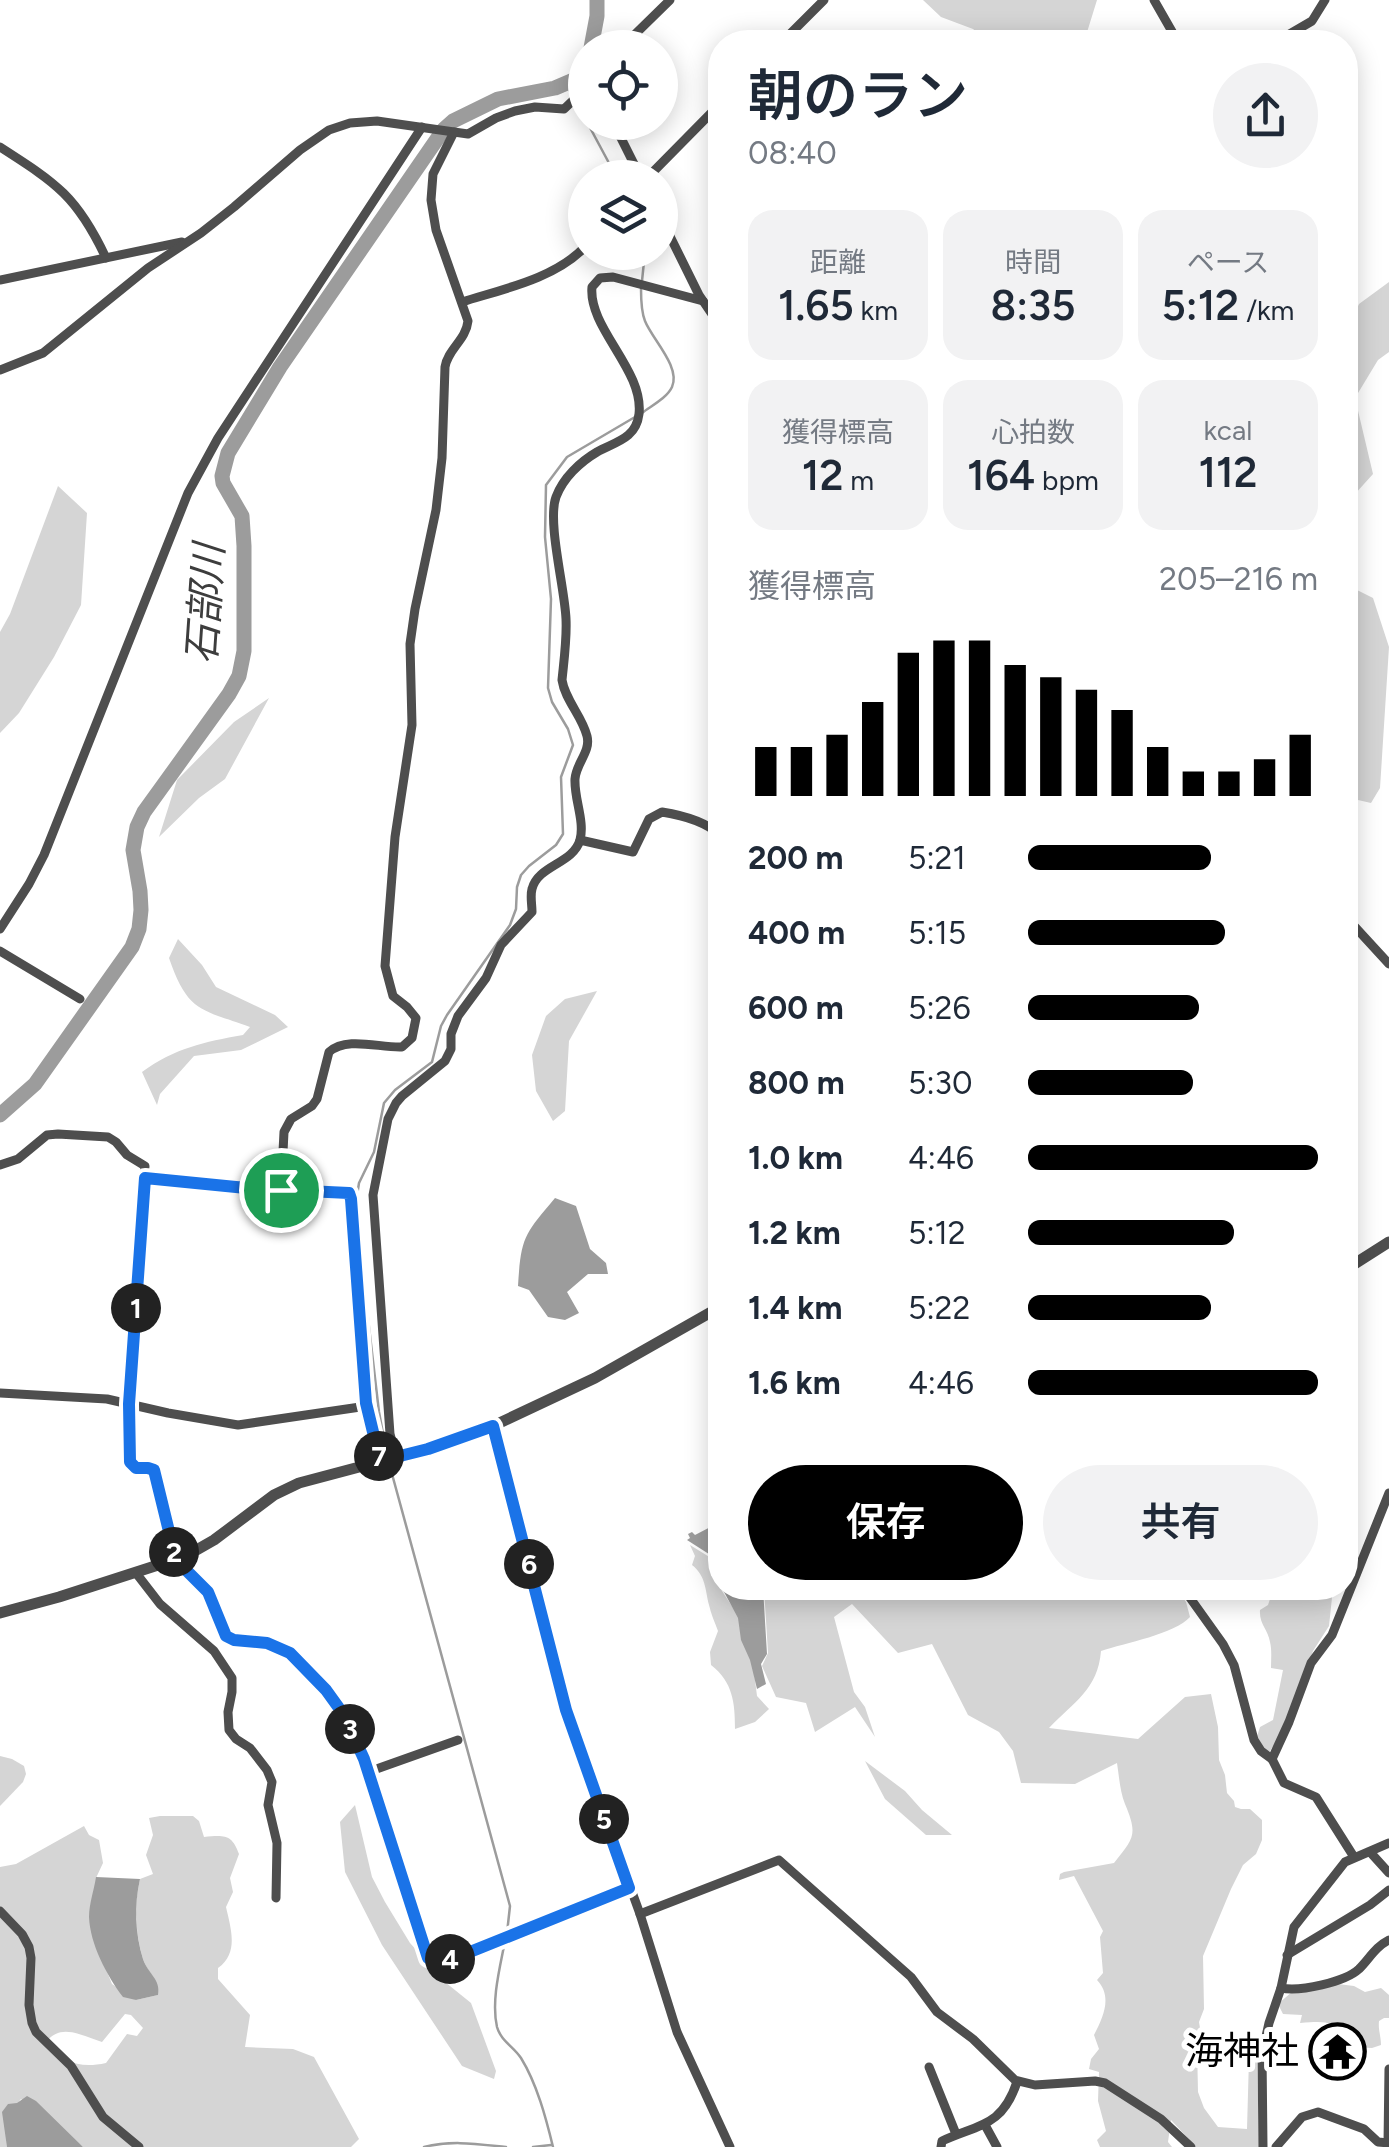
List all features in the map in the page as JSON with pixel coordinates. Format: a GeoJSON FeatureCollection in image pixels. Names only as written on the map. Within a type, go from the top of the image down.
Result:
{"type":"FeatureCollection","features":[{"type":"Feature","properties":{"kind":"street"},"geometry":{"type":"LineString","coordinates":[[640,30],[670,0]]}},
{"type":"Feature","properties":{"kind":"street"},"geometry":{"type":"LineString","coordinates":[[794,30],[824,0]]}},
{"type":"Feature","properties":{"kind":"street"},"geometry":{"type":"LineString","coordinates":[[1154,0],[1171,30]]}},
{"type":"Feature","properties":{"kind":"street"},"geometry":{"type":"LineString","coordinates":[[1296,30],[1312,20],[1324,0]]}},
{"type":"Feature","properties":{"kind":"street"},"geometry":{"type":"LineString","coordinates":[[0,370],[43,354],[329,130],[368,121],[473,132],[515,111],[564,109],[568,105]]}},
{"type":"Feature","properties":{"kind":"street"},"geometry":{"type":"LineString","coordinates":[[656,160],[708,115]]}},
{"type":"Feature","properties":{"kind":"street"},"geometry":{"type":"LineString","coordinates":[[0,929],[44,855],[188,492],[218,438],[422,127]]}},
{"type":"Feature","properties":{"kind":"street"},"geometry":{"type":"LineString","coordinates":[[281,1190],[284,1132],[292,1119],[318,1100],[328,1052],[350,1044],[402,1046],[412,1038],[416,1024],[413,1012],[393,996],[385,966],[395,837],[412,726],[410,644],[438,492],[446,360],[467,328],[430,200],[433,174],[454,132]]}},
{"type":"Feature","properties":{"kind":"street"},"geometry":{"type":"LineString","coordinates":[[0,147],[51,180],[67,196],[87,220],[106,258]]}},
{"type":"Feature","properties":{"kind":"street"},"geometry":{"type":"LineString","coordinates":[[0,280],[190,240]]}},
{"type":"Feature","properties":{"kind":"street"},"geometry":{"type":"LineString","coordinates":[[678,252],[708,308]]}},
{"type":"Feature","properties":{"kind":"street"},"geometry":{"type":"LineString","coordinates":[[462,302],[568,261]]}},
{"type":"Feature","properties":{"kind":"street"},"geometry":{"type":"LineString","coordinates":[[396,1457],[390,1434],[373,1195],[388,1118],[402,1096],[444,1062],[458,1016],[486,978],[500,945],[532,912],[534,882],[573,852],[580,840],[575,778],[588,740],[563,688],[566,620],[554,507],[566,480],[580,463],[630,434],[638,421],[640,402],[594,307],[592,286],[600,278],[613,277],[703,301]]}},
{"type":"Feature","properties":{"kind":"street"},"geometry":{"type":"LineString","coordinates":[[580,840],[633,852],[649,819],[662,812],[708,826]]}},
{"type":"Feature","properties":{"kind":"street"},"geometry":{"type":"LineString","coordinates":[[1358,930],[1389,964]]}},
{"type":"Feature","properties":{"kind":"street"},"geometry":{"type":"LineString","coordinates":[[0,951],[80,999]]}},
{"type":"Feature","properties":{"kind":"street"},"geometry":{"type":"LineString","coordinates":[[0,1165],[18,1159],[52,1134],[101,1135],[113,1140],[146,1168],[129,1404],[130,1462],[136,1468],[151,1468],[155,1474],[176,1560],[208,1592],[229,1639],[280,1647],[318,1680],[344,1715],[368,1772],[432,1961],[450,1960],[629,1888]]}},
{"type":"Feature","properties":{"kind":"street"},"geometry":{"type":"LineString","coordinates":[[145,1178],[346,1192],[350,1196],[367,1406],[380,1461]]}},
{"type":"Feature","properties":{"kind":"street"},"geometry":{"type":"LineString","coordinates":[[1358,1262],[1389,1242]]}},
{"type":"Feature","properties":{"kind":"street"},"geometry":{"type":"LineString","coordinates":[[0,1613],[176,1560],[214,1540],[285,1488],[317,1476],[437,1446],[493,1426],[596,1378],[708,1314]]}},
{"type":"Feature","properties":{"kind":"street"},"geometry":{"type":"LineString","coordinates":[[0,1393],[107,1399],[238,1425],[367,1406]]}},
{"type":"Feature","properties":{"kind":"street"},"geometry":{"type":"LineString","coordinates":[[493,1426],[566,1710],[678,2032],[730,2147]]}},
{"type":"Feature","properties":{"kind":"street"},"geometry":{"type":"LineString","coordinates":[[1358,1570],[1389,1494]]}},
{"type":"Feature","properties":{"kind":"street"},"geometry":{"type":"LineString","coordinates":[[136,1573],[160,1604],[214,1651],[232,1678],[230,1734],[250,1748],[272,1782],[268,1806],[277,1843],[276,1898]]}},
{"type":"Feature","properties":{"kind":"street"},"geometry":{"type":"LineString","coordinates":[[1191,1600],[1226,1649],[1260,1751],[1272,1759],[1284,1783],[1316,1797],[1354,1857]]}},
{"type":"Feature","properties":{"kind":"street"},"geometry":{"type":"LineString","coordinates":[[1272,1759],[1312,1663],[1345,1600]]}},
{"type":"Feature","properties":{"kind":"street"},"geometry":{"type":"LineString","coordinates":[[368,1772],[458,1740]]}},
{"type":"Feature","properties":{"kind":"street"},"geometry":{"type":"LineString","coordinates":[[1264,2147],[1262,2060],[1292,1932],[1297,1920],[1345,1862],[1389,1843]]}},
{"type":"Feature","properties":{"kind":"street"},"geometry":{"type":"LineString","coordinates":[[1370,1852],[1389,1873]]}},
{"type":"Feature","properties":{"kind":"street"},"geometry":{"type":"LineString","coordinates":[[640,1914],[779,1860],[911,1977],[937,2012],[1017,2082],[1105,2082],[1161,2119],[1191,2147]]}},
{"type":"Feature","properties":{"kind":"street"},"geometry":{"type":"LineString","coordinates":[[1287,1955],[1389,1890]]}},
{"type":"Feature","properties":{"kind":"street"},"geometry":{"type":"LineString","coordinates":[[0,1911],[29,1946],[29,2005],[36,2032],[70,2066],[103,2116],[139,2147]]}},
{"type":"Feature","properties":{"kind":"street"},"geometry":{"type":"LineString","coordinates":[[1281,1988],[1306,1988],[1350,1976],[1389,1940]]}},
{"type":"Feature","properties":{"kind":"street"},"geometry":{"type":"LineString","coordinates":[[929,2067],[956,2134]]}},
{"type":"Feature","properties":{"kind":"street"},"geometry":{"type":"LineString","coordinates":[[1276,2147],[1304,2116],[1318,2112],[1364,2130],[1378,2142],[1389,2143],[1389,2069]]}},
{"type":"Feature","properties":{"kind":"street"},"geometry":{"type":"LineString","coordinates":[[941,2147],[942,2140],[985,2126],[1008,2102],[1017,2082]]}},
{"type":"Feature","properties":{"kind":"street"},"geometry":{"type":"LineString","coordinates":[[985,2126],[997,2147]]}},
{"type":"Feature","properties":{"kind":"shaded area"},"geometry":{"type":"Polygon","coordinates":[[[923,0],[1097,0],[1088,30],[974,30],[941,17],[923,0]]]}},
{"type":"Feature","properties":{"kind":"shaded area"},"geometry":{"type":"Polygon","coordinates":[[[1389,282],[1389,352],[1378,360],[1358,393],[1358,306],[1389,282]]]}},
{"type":"Feature","properties":{"kind":"shaded area"},"geometry":{"type":"Polygon","coordinates":[[[1358,411],[1373,474],[1358,491],[1358,411]]]}},
{"type":"Feature","properties":{"kind":"shaded area"},"geometry":{"type":"Polygon","coordinates":[[[58,486],[87,513],[81,605],[19,713],[0,733],[0,632],[58,486]]]}},
{"type":"Feature","properties":{"kind":"shaded area"},"geometry":{"type":"Polygon","coordinates":[[[1358,590],[1373,598],[1389,647],[1380,788],[1371,803],[1358,800],[1358,590]]]}},
{"type":"Feature","properties":{"kind":"shaded area"},"geometry":{"type":"Polygon","coordinates":[[[269,698],[225,779],[159,837],[177,780],[234,722],[269,698]]]}},
{"type":"Feature","properties":{"kind":"shaded area"},"geometry":{"type":"Polygon","coordinates":[[[178,939],[216,987],[275,1015],[288,1027],[241,1050],[194,1056],[160,1094],[157,1105],[142,1072],[178,1052],[243,1035],[250,1027],[208,1012],[190,999],[169,958],[178,939]]]}},
{"type":"Feature","properties":{"kind":"shaded area"},"geometry":{"type":"Polygon","coordinates":[[[597,991],[569,1041],[565,1111],[553,1121],[536,1091],[532,1055],[546,1016],[565,999],[597,991]]]}},
{"type":"Feature","properties":{"kind":"shaded area"},"geometry":{"type":"Polygon","coordinates":[[[555,1198],[576,1206],[590,1249],[606,1263],[608,1274],[588,1274],[567,1292],[579,1313],[565,1320],[548,1317],[529,1290],[518,1286],[526,1238],[555,1198]]]}},
{"type":"Feature","properties":{"kind":"shaded area"},"geometry":{"type":"Polygon","coordinates":[[[708,1528],[708,1553],[687,1540],[688,1534],[708,1528]]]}},
{"type":"Feature","properties":{"kind":"shaded area"},"geometry":{"type":"Polygon","coordinates":[[[690,1545],[708,1556],[708,1600],[728,1600],[739,1617],[753,1664],[757,1696],[769,1709],[755,1722],[735,1729],[731,1694],[711,1665],[710,1652],[718,1631],[710,1608],[702,1578],[692,1565],[695,1556],[690,1545]]]}},
{"type":"Feature","properties":{"kind":"shaded area"},"geometry":{"type":"Polygon","coordinates":[[[728,1600],[764,1600],[767,1654],[761,1664],[766,1684],[757,1689],[741,1640],[738,1618],[728,1600]]]}},
{"type":"Feature","properties":{"kind":"shaded area"},"geometry":{"type":"Polygon","coordinates":[[[765,1600],[1185,1600],[1190,1617],[1183,1623],[1101,1651],[1090,1685],[1049,1728],[1138,1739],[1185,1697],[1211,1694],[1227,1793],[1235,1807],[1250,1809],[1262,1820],[1262,1840],[1256,1854],[1243,1865],[1203,1956],[1198,2092],[1218,2127],[1247,2129],[1249,2058],[1257,2053],[1259,2147],[1196,2147],[1171,2120],[1168,2142],[1172,2147],[1100,2147],[1097,2140],[1106,2131],[1098,2101],[1099,2072],[1089,2069],[1099,2049],[1094,2035],[1105,2007],[1105,1993],[1097,1980],[1103,1973],[1103,1931],[1074,1876],[1059,1880],[1064,1872],[1114,1863],[1130,1842],[1132,1823],[1117,1763],[1075,1784],[1021,1783],[1013,1751],[999,1732],[968,1715],[932,1644],[898,1653],[852,1604],[834,1617],[854,1692],[865,1707],[875,1737],[855,1707],[815,1732],[806,1703],[776,1697],[762,1666],[768,1653],[765,1600]]]}},
{"type":"Feature","properties":{"kind":"shaded area"},"geometry":{"type":"Polygon","coordinates":[[[1270,1600],[1332,1600],[1329,1626],[1313,1651],[1282,1732],[1268,1754],[1254,1746],[1260,1727],[1273,1720],[1283,1670],[1271,1668],[1270,1642],[1260,1615],[1260,1610],[1270,1600]]]}},
{"type":"Feature","properties":{"kind":"shaded area"},"geometry":{"type":"Polygon","coordinates":[[[0,1756],[24,1766],[26,1774],[0,1806],[0,1756]]]}},
{"type":"Feature","properties":{"kind":"shaded area"},"geometry":{"type":"Polygon","coordinates":[[[865,1761],[905,1791],[952,1835],[926,1835],[885,1799],[865,1761]]]}},
{"type":"Feature","properties":{"kind":"shaded area"},"geometry":{"type":"Polygon","coordinates":[[[355,1805],[372,1877],[410,1943],[445,1982],[471,2003],[496,2071],[494,2079],[462,2066],[382,1945],[345,1872],[340,1822],[355,1805]]]}},
{"type":"Feature","properties":{"kind":"shaded area"},"geometry":{"type":"Polygon","coordinates":[[[193,1816],[204,1837],[222,1836],[233,1843],[239,1854],[230,1878],[233,1892],[226,1907],[231,1948],[218,1968],[218,1979],[250,2015],[245,2047],[293,2049],[314,2057],[359,2139],[351,2147],[83,2147],[21,2099],[9,2122],[7,2147],[0,2147],[0,1867],[16,1864],[84,1826],[89,1835],[99,1840],[103,1863],[96,1878],[97,1947],[112,1984],[136,2000],[158,1995],[156,1982],[143,1959],[136,1919],[140,1879],[153,1874],[146,1855],[153,1835],[149,1818],[193,1816]],[[125,2014],[102,2042],[63,2032],[45,2044],[73,2062],[106,2063],[127,2034],[137,2036],[143,2028],[125,2014]]]}},
{"type":"Feature","properties":{"kind":"shaded area"},"geometry":{"type":"Polygon","coordinates":[[[96,1877],[140,1879],[136,1909],[138,1940],[145,1964],[158,1985],[158,1995],[136,2000],[123,1997],[105,1970],[92,1938],[89,1917],[96,1877]]]}},
{"type":"Feature","properties":{"kind":"shaded area"},"geometry":{"type":"Polygon","coordinates":[[[1338,1984],[1365,1992],[1381,1988],[1389,1995],[1389,2018],[1379,2021],[1381,2045],[1354,2047],[1332,2025],[1300,2023],[1302,2015],[1283,2014],[1278,2004],[1293,1991],[1338,1984]]]}},
{"type":"Feature","properties":{"kind":"shaded area"},"geometry":{"type":"Polygon","coordinates":[[[27,2096],[83,2147],[7,2147],[2,2112],[8,2104],[27,2096]]]}},
{"type":"Feature","properties":{"kind":"waterway","name":"石部川"},"geometry":{"type":"LineString","coordinates":[[594,30],[597,0]]}},
{"type":"Feature","properties":{"kind":"waterway"},"geometry":{"type":"LineString","coordinates":[[565,82],[568,88]]}},
{"type":"Feature","properties":{"kind":"waterway","name":"石部川"},"geometry":{"type":"LineString","coordinates":[[0,1115],[35,1084],[132,947],[141,910],[133,850],[137,827],[239,676],[244,651],[244,546],[242,516],[223,483],[228,453],[280,367],[444,129],[498,99],[568,82]]}},
{"type":"Feature","properties":{"kind":"waterway"},"geometry":{"type":"LineString","coordinates":[[597,140],[607,160]]}},
{"type":"Feature","properties":{"kind":"waterway"},"geometry":{"type":"LineString","coordinates":[[642,281],[643,270]]}},
{"type":"Feature","properties":{"kind":"waterway"},"geometry":{"type":"LineString","coordinates":[[641,289],[645,321],[669,362],[674,379],[666,395],[642,413]]}},
{"type":"Feature","properties":{"kind":"waterway"},"geometry":{"type":"LineString","coordinates":[[356,1202],[359,1183],[374,1152],[384,1103],[432,1062],[447,1015],[510,925],[521,875],[563,834],[561,777],[573,745],[548,688],[551,599],[545,537],[546,485],[567,457],[635,417]]}},
{"type":"Feature","properties":{"kind":"waterway"},"geometry":{"type":"LineString","coordinates":[[357,1225],[387,1455]]}},
{"type":"Feature","properties":{"kind":"waterway"},"geometry":{"type":"LineString","coordinates":[[389,1463],[510,1906],[507,1933]]}},
{"type":"Feature","properties":{"kind":"waterway"},"geometry":{"type":"LineString","coordinates":[[505,1941],[496,1995],[497,2027],[532,2079],[553,2147]]}},
{"type":"Feature","properties":{"kind":"waterway"},"geometry":{"type":"LineString","coordinates":[[424,2147],[455,2143],[506,2147]]}},
{"type":"Feature","properties":{"kind":"waterway"},"geometry":{"type":"LineString","coordinates":[[533,2147],[551,2145]]}},
{"type":"Feature","properties":{"kind":"place","name":"海神社"},"geometry":{"type":"Point","coordinates":[1338,2051]}},
{"type":"Feature","properties":{"kind":"route"},"geometry":{"type":"LineString","coordinates":[[145,1178],[281,1190],[349,1193],[366,1403],[380,1461],[493,1426],[566,1710],[629,1888],[442,1962],[428,1958],[364,1759],[344,1715],[290,1653],[267,1643],[226,1636],[208,1592],[176,1560],[154,1470],[136,1468],[130,1462],[129,1404],[145,1178]]}}]}
